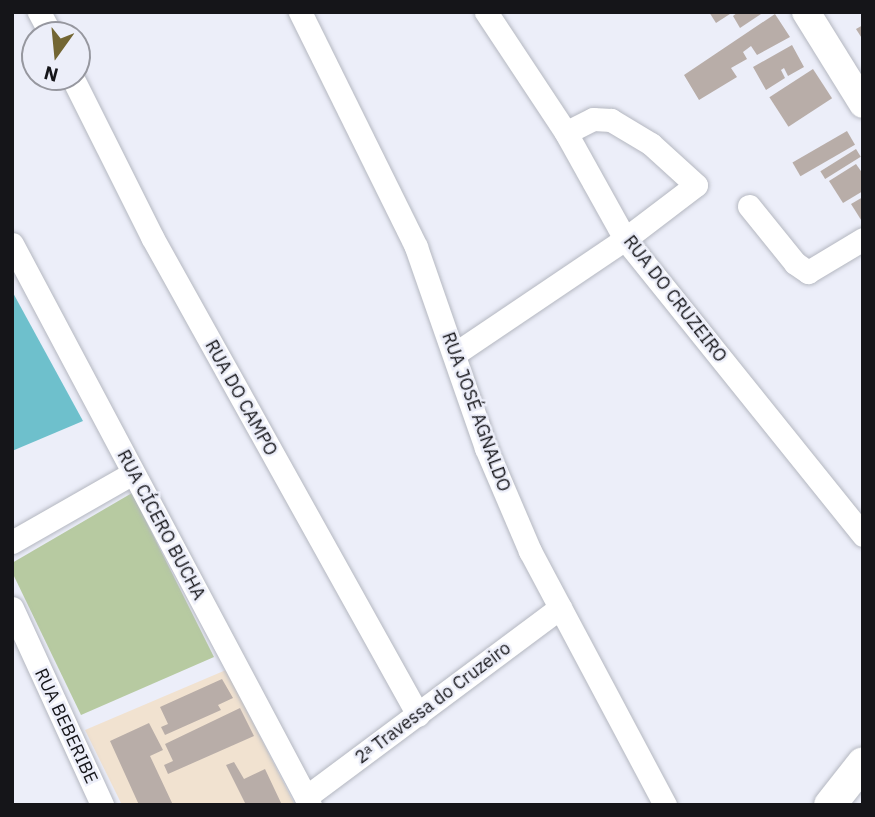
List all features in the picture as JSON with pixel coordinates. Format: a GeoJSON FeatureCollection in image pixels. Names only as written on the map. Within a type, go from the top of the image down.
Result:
{"type":"FeatureCollection","features":[{"type":"Feature","properties":{"kind":"main road"},"geometry":{"type":"LineString","coordinates":[[830,805],[863,763]]}},
{"type":"Feature","properties":{"kind":"street","name":"RUA JOSÉ AGNALDO"},"geometry":{"type":"LineString","coordinates":[[300,12],[416,247],[456,354],[486,448],[560,608],[665,805]]}},
{"type":"Feature","properties":{"kind":"street","name":"RUA DO CRUZEIRO"},"geometry":{"type":"LineString","coordinates":[[486,12],[566,133],[625,239],[863,535]]}},
{"type":"Feature","properties":{"kind":"street"},"geometry":{"type":"LineString","coordinates":[[806,12],[863,104]]}},
{"type":"Feature","properties":{"kind":"street","name":"RUA DO CAMPO"},"geometry":{"type":"LineString","coordinates":[[79,91],[216,354],[418,715]]}},
{"type":"Feature","properties":{"kind":"street"},"geometry":{"type":"LineString","coordinates":[[456,354],[625,239],[696,185],[651,144],[611,120],[593,119],[566,133]]}},
{"type":"Feature","properties":{"kind":"street"},"geometry":{"type":"LineString","coordinates":[[749,206],[795,263],[808,272],[863,239]]}},
{"type":"Feature","properties":{"kind":"street","name":"RUA CÍCERO BUCHA"},"geometry":{"type":"LineString","coordinates":[[12,244],[308,801]]}},
{"type":"Feature","properties":{"kind":"street"},"geometry":{"type":"LineString","coordinates":[[12,542],[133,473]]}},
{"type":"Feature","properties":{"kind":"street","name":"RUA BEBERIBE"},"geometry":{"type":"LineString","coordinates":[[12,608],[102,805]]}},
{"type":"Feature","properties":{"kind":"street","name":"2ᵃ Travessa do Cruzeiro"},"geometry":{"type":"LineString","coordinates":[[308,801],[560,608]]}},
{"type":"Feature","properties":{"kind":"shaded area"},"geometry":{"type":"Polygon","coordinates":[[[226,670],[295,805],[122,805],[85,730],[226,670]]]}},
{"type":"Feature","properties":{"kind":"green space"},"geometry":{"type":"Polygon","coordinates":[[[132,493],[214,657],[81,715],[12,572],[12,563],[132,493]]]}},
{"type":"Feature","properties":{"kind":"water"},"geometry":{"type":"Polygon","coordinates":[[[12,291],[83,421],[12,451],[12,291]]]}},
{"type":"Feature","properties":{"kind":"building"},"geometry":{"type":"Polygon","coordinates":[[[709,12],[733,12],[716,23],[709,12]]]}},
{"type":"Feature","properties":{"kind":"building"},"geometry":{"type":"Polygon","coordinates":[[[738,12],[764,12],[740,28],[733,16],[738,12]]]}},
{"type":"Feature","properties":{"kind":"building"},"geometry":{"type":"Polygon","coordinates":[[[775,14],[790,37],[757,55],[751,46],[743,52],[747,59],[731,68],[737,77],[699,100],[684,75],[775,14]]]}},
{"type":"Feature","properties":{"kind":"building"},"geometry":{"type":"Polygon","coordinates":[[[863,25],[863,40],[856,29],[863,25]]]}},
{"type":"Feature","properties":{"kind":"building"},"geometry":{"type":"Polygon","coordinates":[[[792,45],[804,67],[788,76],[784,68],[781,70],[785,78],[766,90],[753,67],[792,45]]]}},
{"type":"Feature","properties":{"kind":"building"},"geometry":{"type":"Polygon","coordinates":[[[813,69],[832,98],[788,127],[769,97],[813,69]]]}},
{"type":"Feature","properties":{"kind":"building"},"geometry":{"type":"Polygon","coordinates":[[[847,131],[855,145],[800,176],[792,162],[847,131]]]}},
{"type":"Feature","properties":{"kind":"building"},"geometry":{"type":"Polygon","coordinates":[[[856,149],[861,157],[825,179],[820,171],[856,149]]]}},
{"type":"Feature","properties":{"kind":"building"},"geometry":{"type":"Polygon","coordinates":[[[856,164],[863,174],[863,191],[843,203],[829,181],[856,164]]]}},
{"type":"Feature","properties":{"kind":"building"},"geometry":{"type":"Polygon","coordinates":[[[863,197],[863,223],[851,204],[863,197]]]}},
{"type":"Feature","properties":{"kind":"building"},"geometry":{"type":"Polygon","coordinates":[[[222,679],[233,698],[218,705],[221,710],[165,735],[161,727],[168,724],[160,707],[222,679]]]}},
{"type":"Feature","properties":{"kind":"building"},"geometry":{"type":"Polygon","coordinates":[[[240,708],[254,736],[168,774],[164,765],[173,761],[165,744],[240,708]]]}},
{"type":"Feature","properties":{"kind":"building"},"geometry":{"type":"Polygon","coordinates":[[[149,723],[163,750],[150,756],[173,805],[139,805],[110,741],[149,723]]]}},
{"type":"Feature","properties":{"kind":"building"},"geometry":{"type":"Polygon","coordinates":[[[234,762],[244,779],[265,769],[282,805],[246,805],[226,765],[234,762]]]}}]}
